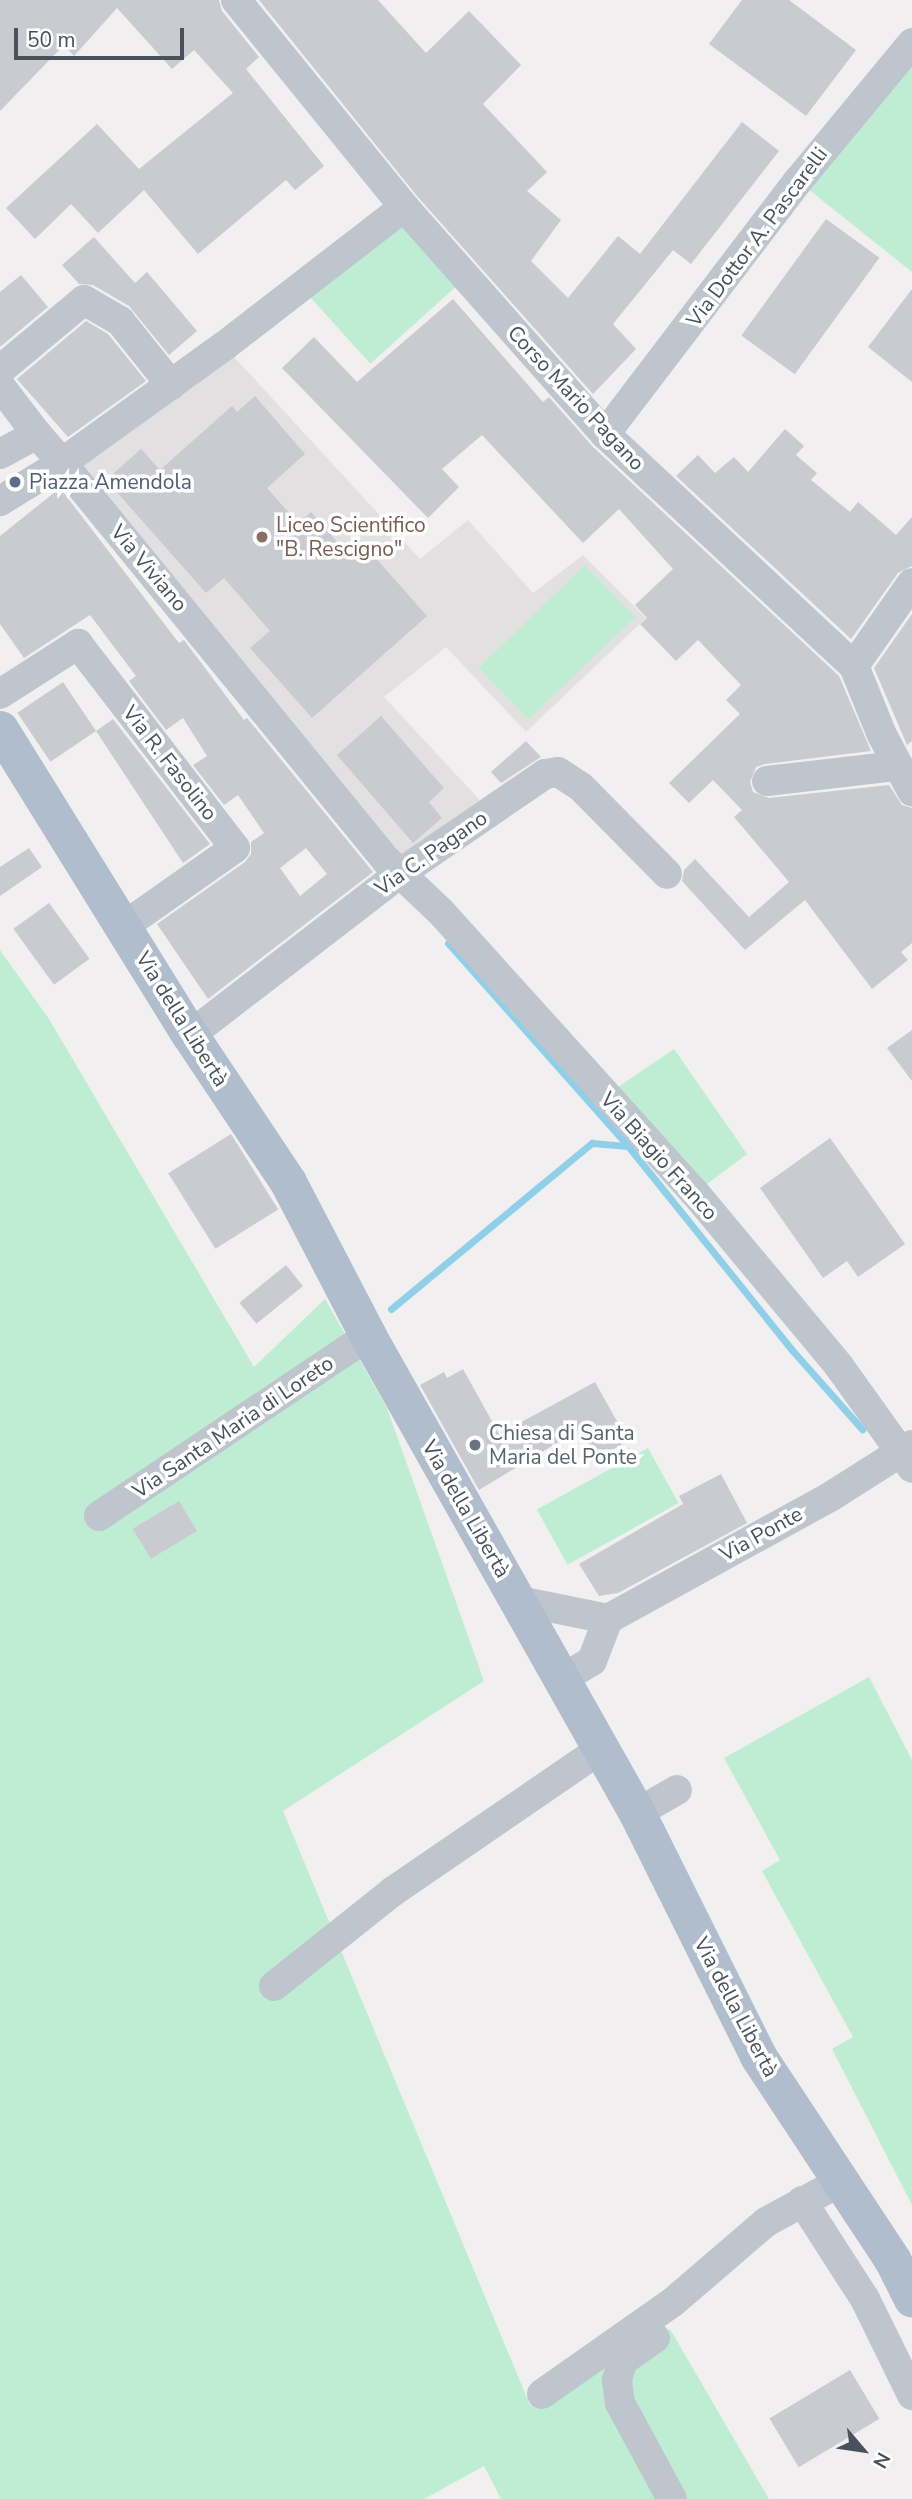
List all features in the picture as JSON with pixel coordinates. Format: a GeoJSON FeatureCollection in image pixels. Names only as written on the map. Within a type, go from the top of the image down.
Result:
{"type":"FeatureCollection","features":[{"type":"Feature","properties":{"kind":"main road","name":"Via della Libertà"},"geometry":{"type":"LineString","coordinates":[[0,730],[190,1035],[289,1182],[368,1336],[540,1616],[562,1679],[637,1813],[758,2056],[840,2182],[902,2255],[912,2299]]}},
{"type":"Feature","properties":{"kind":"street","name":"Corso Mario Pagano"},"geometry":{"type":"LineString","coordinates":[[236,0],[404,207],[605,434],[854,666],[904,779]]}},
{"type":"Feature","properties":{"kind":"street","name":"Via Dottor A. Pascarelli"},"geometry":{"type":"LineString","coordinates":[[605,434],[798,181],[909,49]]}},
{"type":"Feature","properties":{"kind":"street"},"geometry":{"type":"LineString","coordinates":[[0,501],[62,463],[171,385],[404,207]]}},
{"type":"Feature","properties":{"kind":"street"},"geometry":{"type":"LineString","coordinates":[[0,370],[84,300],[120,321],[171,385]]}},
{"type":"Feature","properties":{"kind":"street"},"geometry":{"type":"LineString","coordinates":[[0,386],[62,463]]}},
{"type":"Feature","properties":{"kind":"street"},"geometry":{"type":"LineString","coordinates":[[0,454],[37,434]]}},
{"type":"Feature","properties":{"kind":"street","name":"Via Viviano"},"geometry":{"type":"LineString","coordinates":[[62,463],[399,874]]}},
{"type":"Feature","properties":{"kind":"street"},"geometry":{"type":"LineString","coordinates":[[854,666],[912,583]]}},
{"type":"Feature","properties":{"kind":"street","name":"Via R. Fasolino"},"geometry":{"type":"LineString","coordinates":[[0,694],[78,644],[235,848],[124,926]]}},
{"type":"Feature","properties":{"kind":"street","name":"Via C. Pagano"},"geometry":{"type":"LineString","coordinates":[[190,1035],[399,874],[545,774],[558,772],[580,787],[667,874]]}},
{"type":"Feature","properties":{"kind":"street"},"geometry":{"type":"LineString","coordinates":[[766,781],[904,779]]}},
{"type":"Feature","properties":{"kind":"street","name":"Via Biagio Franco"},"geometry":{"type":"LineString","coordinates":[[399,874],[440,911],[695,1193],[839,1366],[908,1456]]}},
{"type":"Feature","properties":{"kind":"street","name":"Via Santa Maria di Loreto"},"geometry":{"type":"LineString","coordinates":[[99,1516],[368,1336]]}},
{"type":"Feature","properties":{"kind":"street","name":"Via Ponte"},"geometry":{"type":"LineString","coordinates":[[608,1619],[908,1456]]}},
{"type":"Feature","properties":{"kind":"street"},"geometry":{"type":"LineString","coordinates":[[540,1616],[608,1619],[592,1661],[562,1679]]}},
{"type":"Feature","properties":{"kind":"street"},"geometry":{"type":"LineString","coordinates":[[274,1986],[392,1892],[601,1749]]}},
{"type":"Feature","properties":{"kind":"street"},"geometry":{"type":"LineString","coordinates":[[637,1813],[677,1790]]}},
{"type":"Feature","properties":{"kind":"street"},"geometry":{"type":"LineString","coordinates":[[542,2395],[673,2302],[766,2222],[840,2182]]}},
{"type":"Feature","properties":{"kind":"street"},"geometry":{"type":"LineString","coordinates":[[802,2201],[864,2299],[912,2395]]}},
{"type":"Feature","properties":{"kind":"street"},"geometry":{"type":"LineString","coordinates":[[673,2302],[660,2334],[624,2360],[617,2380],[620,2403],[673,2499]]}},
{"type":"Feature","properties":{"kind":"shaded area","name":"Liceo Scientifico \"B. Rescigno\""},"geometry":{"type":"Polygon","coordinates":[[[224,346],[420,559],[468,520],[533,593],[583,555],[646,618],[526,732],[446,647],[384,697],[490,811],[399,874],[62,463],[224,346]]]}},
{"type":"Feature","properties":{"kind":"green space"},"geometry":{"type":"Polygon","coordinates":[[[912,52],[912,272],[798,181],[912,52]]]}},
{"type":"Feature","properties":{"kind":"green space"},"geometry":{"type":"Polygon","coordinates":[[[404,207],[467,277],[370,364],[307,294],[404,207]]]}},
{"type":"Feature","properties":{"kind":"green space"},"geometry":{"type":"Polygon","coordinates":[[[585,565],[635,617],[529,720],[479,668],[585,565]]]}},
{"type":"Feature","properties":{"kind":"green space"},"geometry":{"type":"Polygon","coordinates":[[[0,950],[49,1019],[254,1367],[325,1299],[387,1408],[484,1681],[283,1811],[530,2405],[670,2329],[769,2499],[501,2499],[484,2466],[424,2499],[0,2499],[0,950]]]}},
{"type":"Feature","properties":{"kind":"green space"},"geometry":{"type":"Polygon","coordinates":[[[674,1049],[747,1154],[695,1193],[605,1096],[674,1049]]]}},
{"type":"Feature","properties":{"kind":"green space"},"geometry":{"type":"Polygon","coordinates":[[[648,1448],[679,1503],[567,1565],[537,1510],[648,1448]]]}},
{"type":"Feature","properties":{"kind":"green space"},"geometry":{"type":"Polygon","coordinates":[[[869,1677],[912,1760],[912,2205],[832,2049],[853,2037],[762,1871],[780,1860],[724,1758],[869,1677]]]}},
{"type":"Feature","properties":{"kind":"building"},"geometry":{"type":"Polygon","coordinates":[[[0,0],[219,0],[222,11],[259,57],[246,69],[324,166],[295,190],[286,180],[198,254],[144,190],[98,233],[71,204],[35,239],[6,208],[97,124],[139,169],[233,93],[194,50],[172,69],[117,8],[74,56],[64,45],[0,111],[0,0]]]}},
{"type":"Feature","properties":{"kind":"building"},"geometry":{"type":"Polygon","coordinates":[[[259,0],[378,0],[426,53],[469,11],[521,65],[483,104],[547,172],[527,191],[561,220],[531,261],[568,298],[618,236],[640,254],[742,122],[779,151],[691,264],[673,250],[613,324],[636,349],[593,394],[417,196],[259,0]]]}},
{"type":"Feature","properties":{"kind":"building"},"geometry":{"type":"Polygon","coordinates":[[[742,0],[789,0],[856,50],[806,116],[709,44],[742,0]]]}},
{"type":"Feature","properties":{"kind":"building"},"geometry":{"type":"Polygon","coordinates":[[[826,219],[879,258],[795,374],[741,335],[826,219]]]}},
{"type":"Feature","properties":{"kind":"building"},"geometry":{"type":"Polygon","coordinates":[[[94,237],[135,283],[147,272],[197,331],[169,355],[129,306],[93,285],[79,284],[62,265],[94,237]]]}},
{"type":"Feature","properties":{"kind":"building"},"geometry":{"type":"Polygon","coordinates":[[[21,275],[48,307],[0,347],[0,292],[21,275]]]}},
{"type":"Feature","properties":{"kind":"building"},"geometry":{"type":"Polygon","coordinates":[[[912,289],[912,382],[868,347],[912,289]]]}},
{"type":"Feature","properties":{"kind":"building"},"geometry":{"type":"Polygon","coordinates":[[[453,299],[543,402],[549,397],[593,447],[839,676],[871,751],[765,764],[756,767],[750,782],[753,792],[769,798],[889,785],[902,805],[912,808],[912,943],[901,952],[908,960],[872,989],[805,900],[745,950],[682,881],[684,870],[695,859],[749,917],[789,882],[734,817],[742,810],[713,780],[689,803],[669,783],[740,714],[726,700],[741,685],[698,640],[676,661],[640,624],[647,618],[635,605],[673,569],[619,509],[583,543],[482,435],[442,469],[459,487],[428,518],[282,368],[314,337],[357,382],[453,299]]]}},
{"type":"Feature","properties":{"kind":"building"},"geometry":{"type":"Polygon","coordinates":[[[86,321],[108,334],[146,381],[68,437],[17,379],[86,321]]]}},
{"type":"Feature","properties":{"kind":"building"},"geometry":{"type":"Polygon","coordinates":[[[255,396],[305,454],[267,488],[298,523],[311,512],[344,550],[358,538],[427,616],[312,718],[250,648],[270,631],[224,578],[206,593],[106,480],[141,449],[160,470],[232,406],[237,412],[255,396]]]}},
{"type":"Feature","properties":{"kind":"building"},"geometry":{"type":"Polygon","coordinates":[[[785,429],[804,446],[796,455],[817,473],[811,480],[850,512],[858,502],[896,535],[912,517],[912,566],[898,573],[851,639],[676,476],[698,455],[715,473],[734,457],[748,472],[785,429]]]}},
{"type":"Feature","properties":{"kind":"building"},"geometry":{"type":"Polygon","coordinates":[[[60,488],[179,643],[184,640],[244,720],[247,718],[373,872],[208,999],[157,924],[245,862],[251,854],[251,842],[264,833],[238,795],[224,805],[193,765],[207,756],[183,718],[166,730],[129,681],[136,676],[90,615],[24,658],[0,624],[0,536],[60,488]],[[306,848],[280,868],[300,896],[327,874],[306,848]]]}},
{"type":"Feature","properties":{"kind":"building"},"geometry":{"type":"Polygon","coordinates":[[[912,614],[912,741],[907,745],[874,668],[912,614]]]}},
{"type":"Feature","properties":{"kind":"building"},"geometry":{"type":"Polygon","coordinates":[[[63,682],[96,731],[50,762],[17,713],[63,682]]]}},
{"type":"Feature","properties":{"kind":"building"},"geometry":{"type":"Polygon","coordinates":[[[381,716],[444,788],[429,802],[442,818],[413,843],[337,755],[381,716]]]}},
{"type":"Feature","properties":{"kind":"building"},"geometry":{"type":"Polygon","coordinates":[[[113,719],[210,844],[183,863],[96,731],[113,719]]]}},
{"type":"Feature","properties":{"kind":"building"},"geometry":{"type":"Polygon","coordinates":[[[526,741],[541,757],[501,783],[491,772],[526,741]]]}},
{"type":"Feature","properties":{"kind":"building"},"geometry":{"type":"Polygon","coordinates":[[[29,848],[42,867],[0,896],[0,867],[29,848]]]}},
{"type":"Feature","properties":{"kind":"building"},"geometry":{"type":"Polygon","coordinates":[[[49,903],[90,959],[54,985],[13,929],[49,903]]]}},
{"type":"Feature","properties":{"kind":"building"},"geometry":{"type":"Polygon","coordinates":[[[912,1030],[912,1081],[887,1048],[912,1030]]]}},
{"type":"Feature","properties":{"kind":"building"},"geometry":{"type":"Polygon","coordinates":[[[231,1134],[278,1209],[215,1249],[168,1173],[231,1134]]]}},
{"type":"Feature","properties":{"kind":"building"},"geometry":{"type":"Polygon","coordinates":[[[830,1138],[905,1244],[858,1277],[847,1261],[823,1278],[760,1188],[830,1138]]]}},
{"type":"Feature","properties":{"kind":"building"},"geometry":{"type":"Polygon","coordinates":[[[286,1265],[303,1286],[256,1324],[239,1303],[286,1265]]]}},
{"type":"Feature","properties":{"kind":"building"},"geometry":{"type":"Polygon","coordinates":[[[463,1369],[499,1434],[595,1382],[628,1441],[596,1459],[580,1429],[479,1490],[420,1385],[444,1372],[447,1378],[463,1369]]]}},
{"type":"Feature","properties":{"kind":"building"},"geometry":{"type":"Polygon","coordinates":[[[721,1474],[747,1523],[618,1593],[599,1596],[579,1564],[683,1504],[679,1496],[721,1474]]]}},
{"type":"Feature","properties":{"kind":"building"},"geometry":{"type":"Polygon","coordinates":[[[179,1501],[197,1531],[151,1559],[133,1529],[179,1501]]]}},
{"type":"Feature","properties":{"kind":"building"},"geometry":{"type":"Polygon","coordinates":[[[850,2370],[879,2419],[799,2467],[769,2418],[850,2370]]]}},
{"type":"Feature","properties":{"kind":"waterway"},"geometry":{"type":"LineString","coordinates":[[448,943],[628,1146],[792,1350],[862,1429]]}},
{"type":"Feature","properties":{"kind":"waterway"},"geometry":{"type":"LineString","coordinates":[[391,1309],[592,1143],[628,1146]]}},
{"type":"Feature","properties":{"kind":"place","name":"Piazza Amendola"},"geometry":{"type":"Point","coordinates":[15,482]}},
{"type":"Feature","properties":{"kind":"place","name":"Liceo Scientifico \"B. Rescigno\""},"geometry":{"type":"Point","coordinates":[262,537]}},
{"type":"Feature","properties":{"kind":"place","name":"Chiesa di Santa Maria del Ponte"},"geometry":{"type":"Point","coordinates":[475,1445]}}]}
